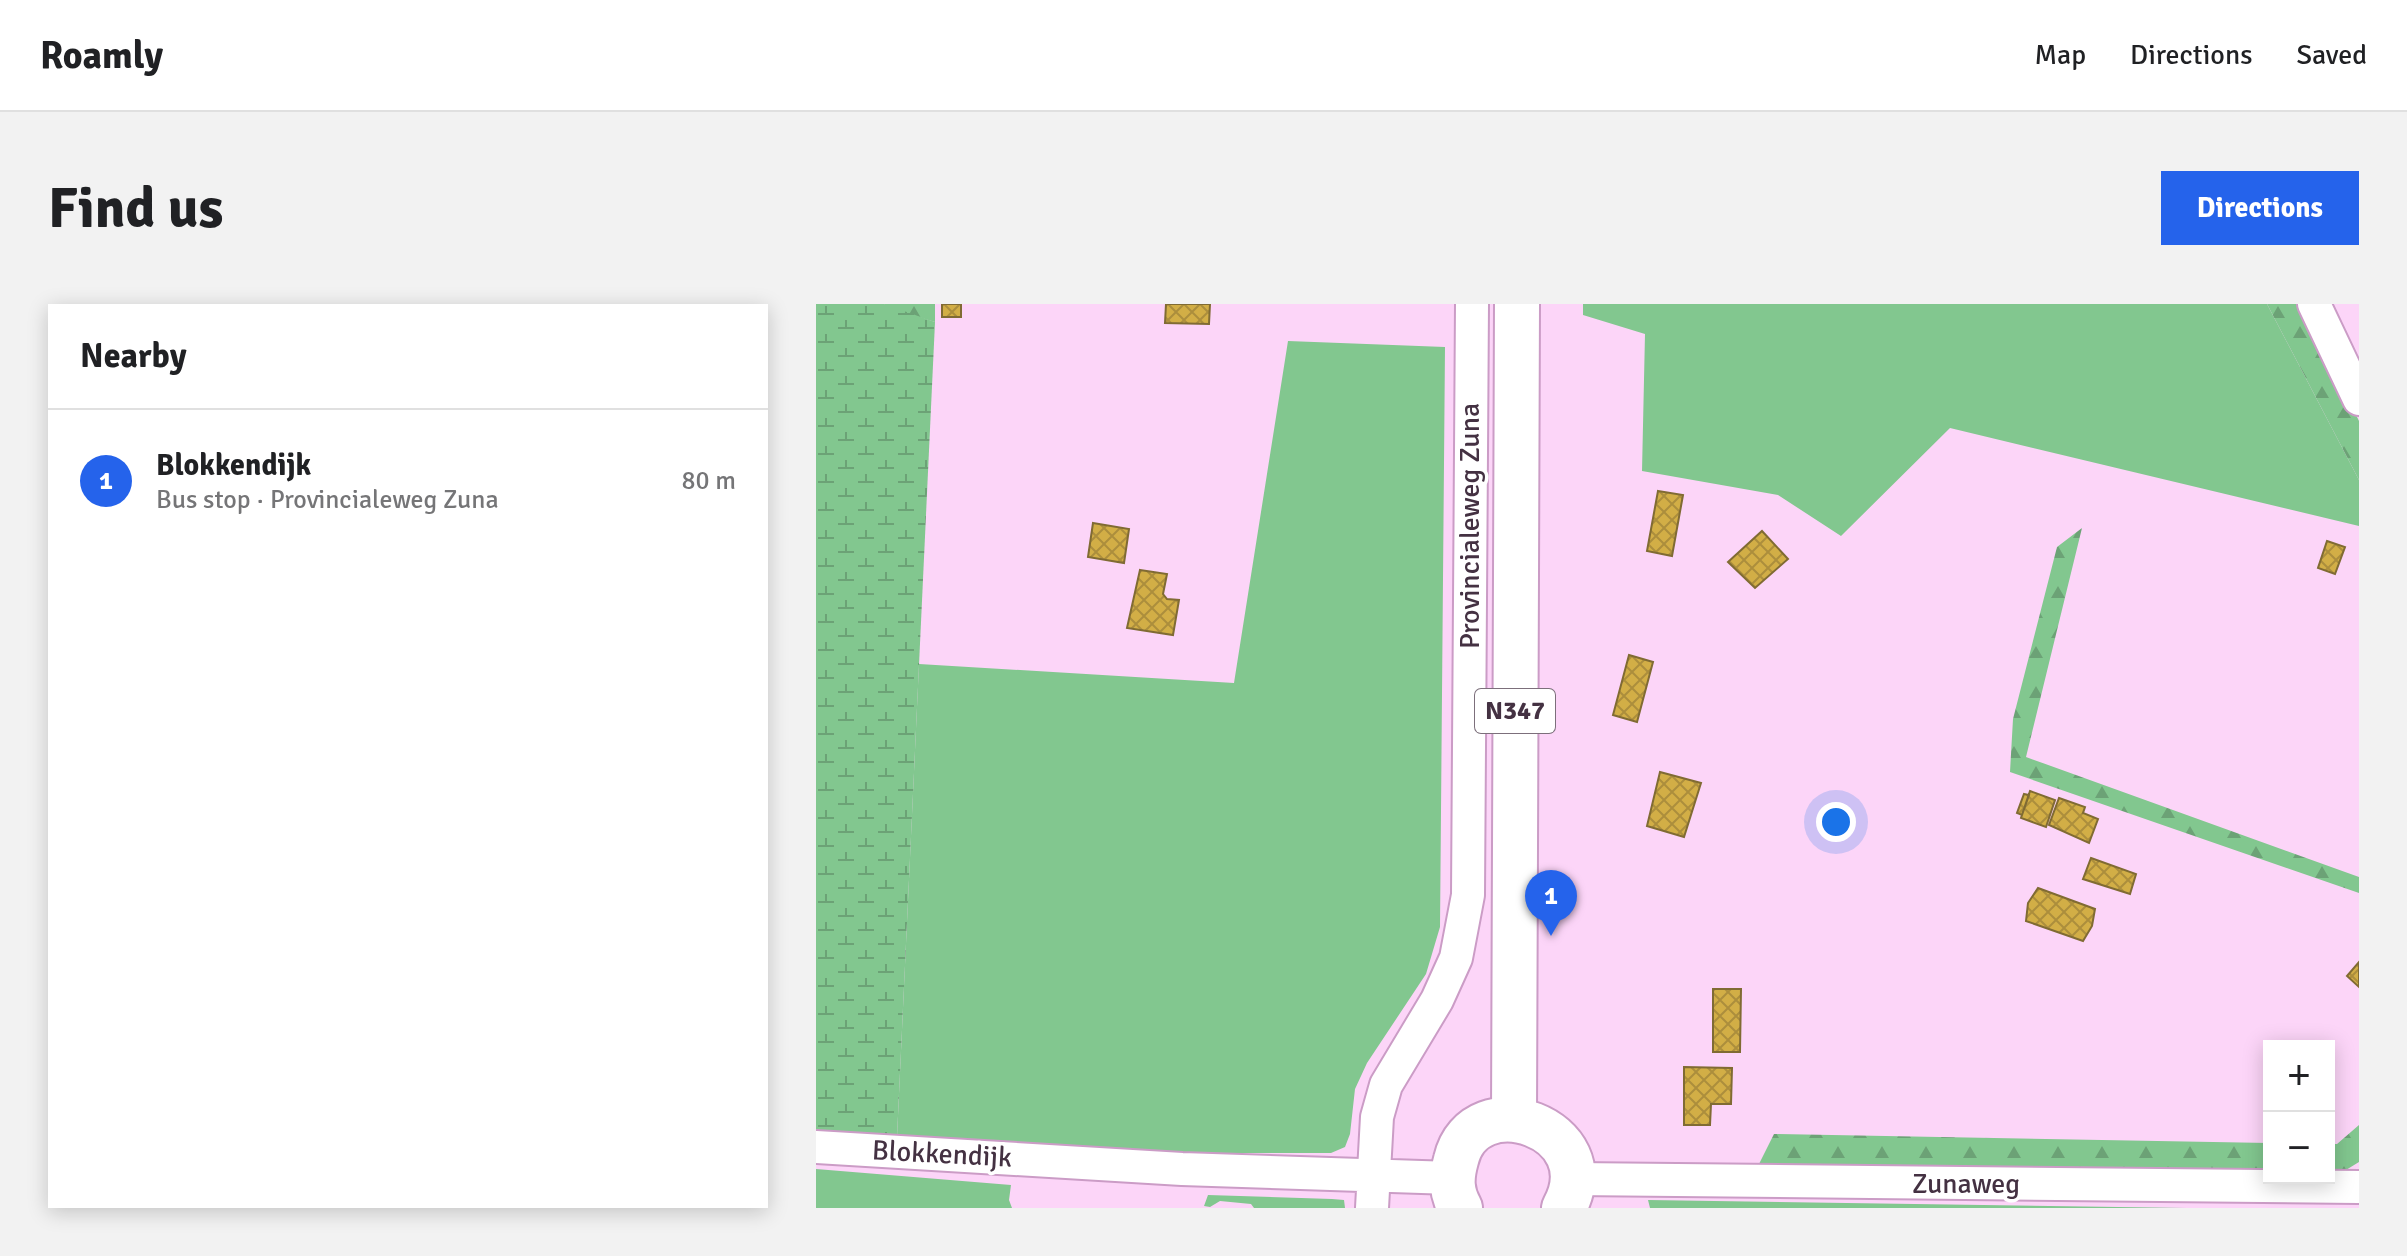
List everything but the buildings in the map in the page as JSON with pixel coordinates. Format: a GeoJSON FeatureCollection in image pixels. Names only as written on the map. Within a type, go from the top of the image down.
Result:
{"type":"FeatureCollection","features":[{"type":"Feature","properties":{"kind":"main road","name":"Provincialeweg Zuna"},"geometry":{"type":"LineString","coordinates":[[1514,1119],[1517,304]]}},
{"type":"Feature","properties":{"kind":"main road"},"geometry":{"type":"LineString","coordinates":[[1456,1193],[1457,1153],[1467,1139],[1489,1123],[1514,1119],[1549,1131],[1567,1154],[1568,1194]]}},
{"type":"Feature","properties":{"kind":"street","name":"Provincialeweg Zuna"},"geometry":{"type":"LineString","coordinates":[[1372,1208],[1377,1117],[1386,1085],[1437,1000],[1456,958],[1468,895],[1472,304]]}},
{"type":"Feature","properties":{"kind":"street"},"geometry":{"type":"LineString","coordinates":[[2314,304],[2359,399]]}},
{"type":"Feature","properties":{"kind":"street","name":"Blokkendijk"},"geometry":{"type":"LineString","coordinates":[[816,1147],[1182,1169],[1372,1174],[1456,1193]]}},
{"type":"Feature","properties":{"kind":"street","name":"Zunaweg"},"geometry":{"type":"LineString","coordinates":[[1568,1194],[2359,1187]]}},
{"type":"Feature","properties":{"kind":"green space"},"geometry":{"type":"Polygon","coordinates":[[[816,304],[884,304],[935,322],[897,1137],[816,1132],[816,304]]]}},
{"type":"Feature","properties":{"kind":"green space"},"geometry":{"type":"Polygon","coordinates":[[[884,304],[935,304],[935,322],[886,307],[884,304]]]}},
{"type":"Feature","properties":{"kind":"green space"},"geometry":{"type":"Polygon","coordinates":[[[1583,304],[2267,304],[2359,480],[2359,526],[1950,428],[1841,536],[1778,495],[1642,471],[1645,334],[1583,315],[1583,304]]]}},
{"type":"Feature","properties":{"kind":"green space"},"geometry":{"type":"Polygon","coordinates":[[[2267,304],[2301,304],[2359,421],[2359,480],[2267,304]]]}},
{"type":"Feature","properties":{"kind":"green space"},"geometry":{"type":"Polygon","coordinates":[[[1288,341],[1445,347],[1440,927],[1426,974],[1367,1063],[1355,1089],[1350,1134],[1345,1147],[1331,1153],[1162,1153],[897,1137],[919,664],[1234,683],[1288,341]]]}},
{"type":"Feature","properties":{"kind":"green space"},"geometry":{"type":"Polygon","coordinates":[[[2082,528],[2026,757],[2359,877],[2359,893],[2010,772],[2013,719],[2057,547],[2082,528]]]}},
{"type":"Feature","properties":{"kind":"green space"},"geometry":{"type":"Polygon","coordinates":[[[2359,1125],[2359,1162],[2341,1173],[2335,1173],[2337,1144],[2359,1125]]]}},
{"type":"Feature","properties":{"kind":"green space"},"geometry":{"type":"Polygon","coordinates":[[[1774,1134],[2263,1143],[2263,1173],[1758,1166],[1774,1134]]]}},
{"type":"Feature","properties":{"kind":"green space"},"geometry":{"type":"Polygon","coordinates":[[[816,1169],[1011,1185],[1009,1200],[1012,1208],[816,1208],[816,1169]]]}},
{"type":"Feature","properties":{"kind":"green space"},"geometry":{"type":"Polygon","coordinates":[[[1208,1195],[1344,1200],[1345,1208],[1254,1208],[1251,1204],[1220,1201],[1210,1207],[1204,1206],[1208,1195]]]}},
{"type":"Feature","properties":{"kind":"green space"},"geometry":{"type":"Polygon","coordinates":[[[1648,1200],[2187,1208],[1650,1208],[1648,1200]]]}},
{"type":"Feature","properties":{"kind":"place","name":"Blokkendijk"},"geometry":{"type":"Point","coordinates":[1551,936]}}]}
